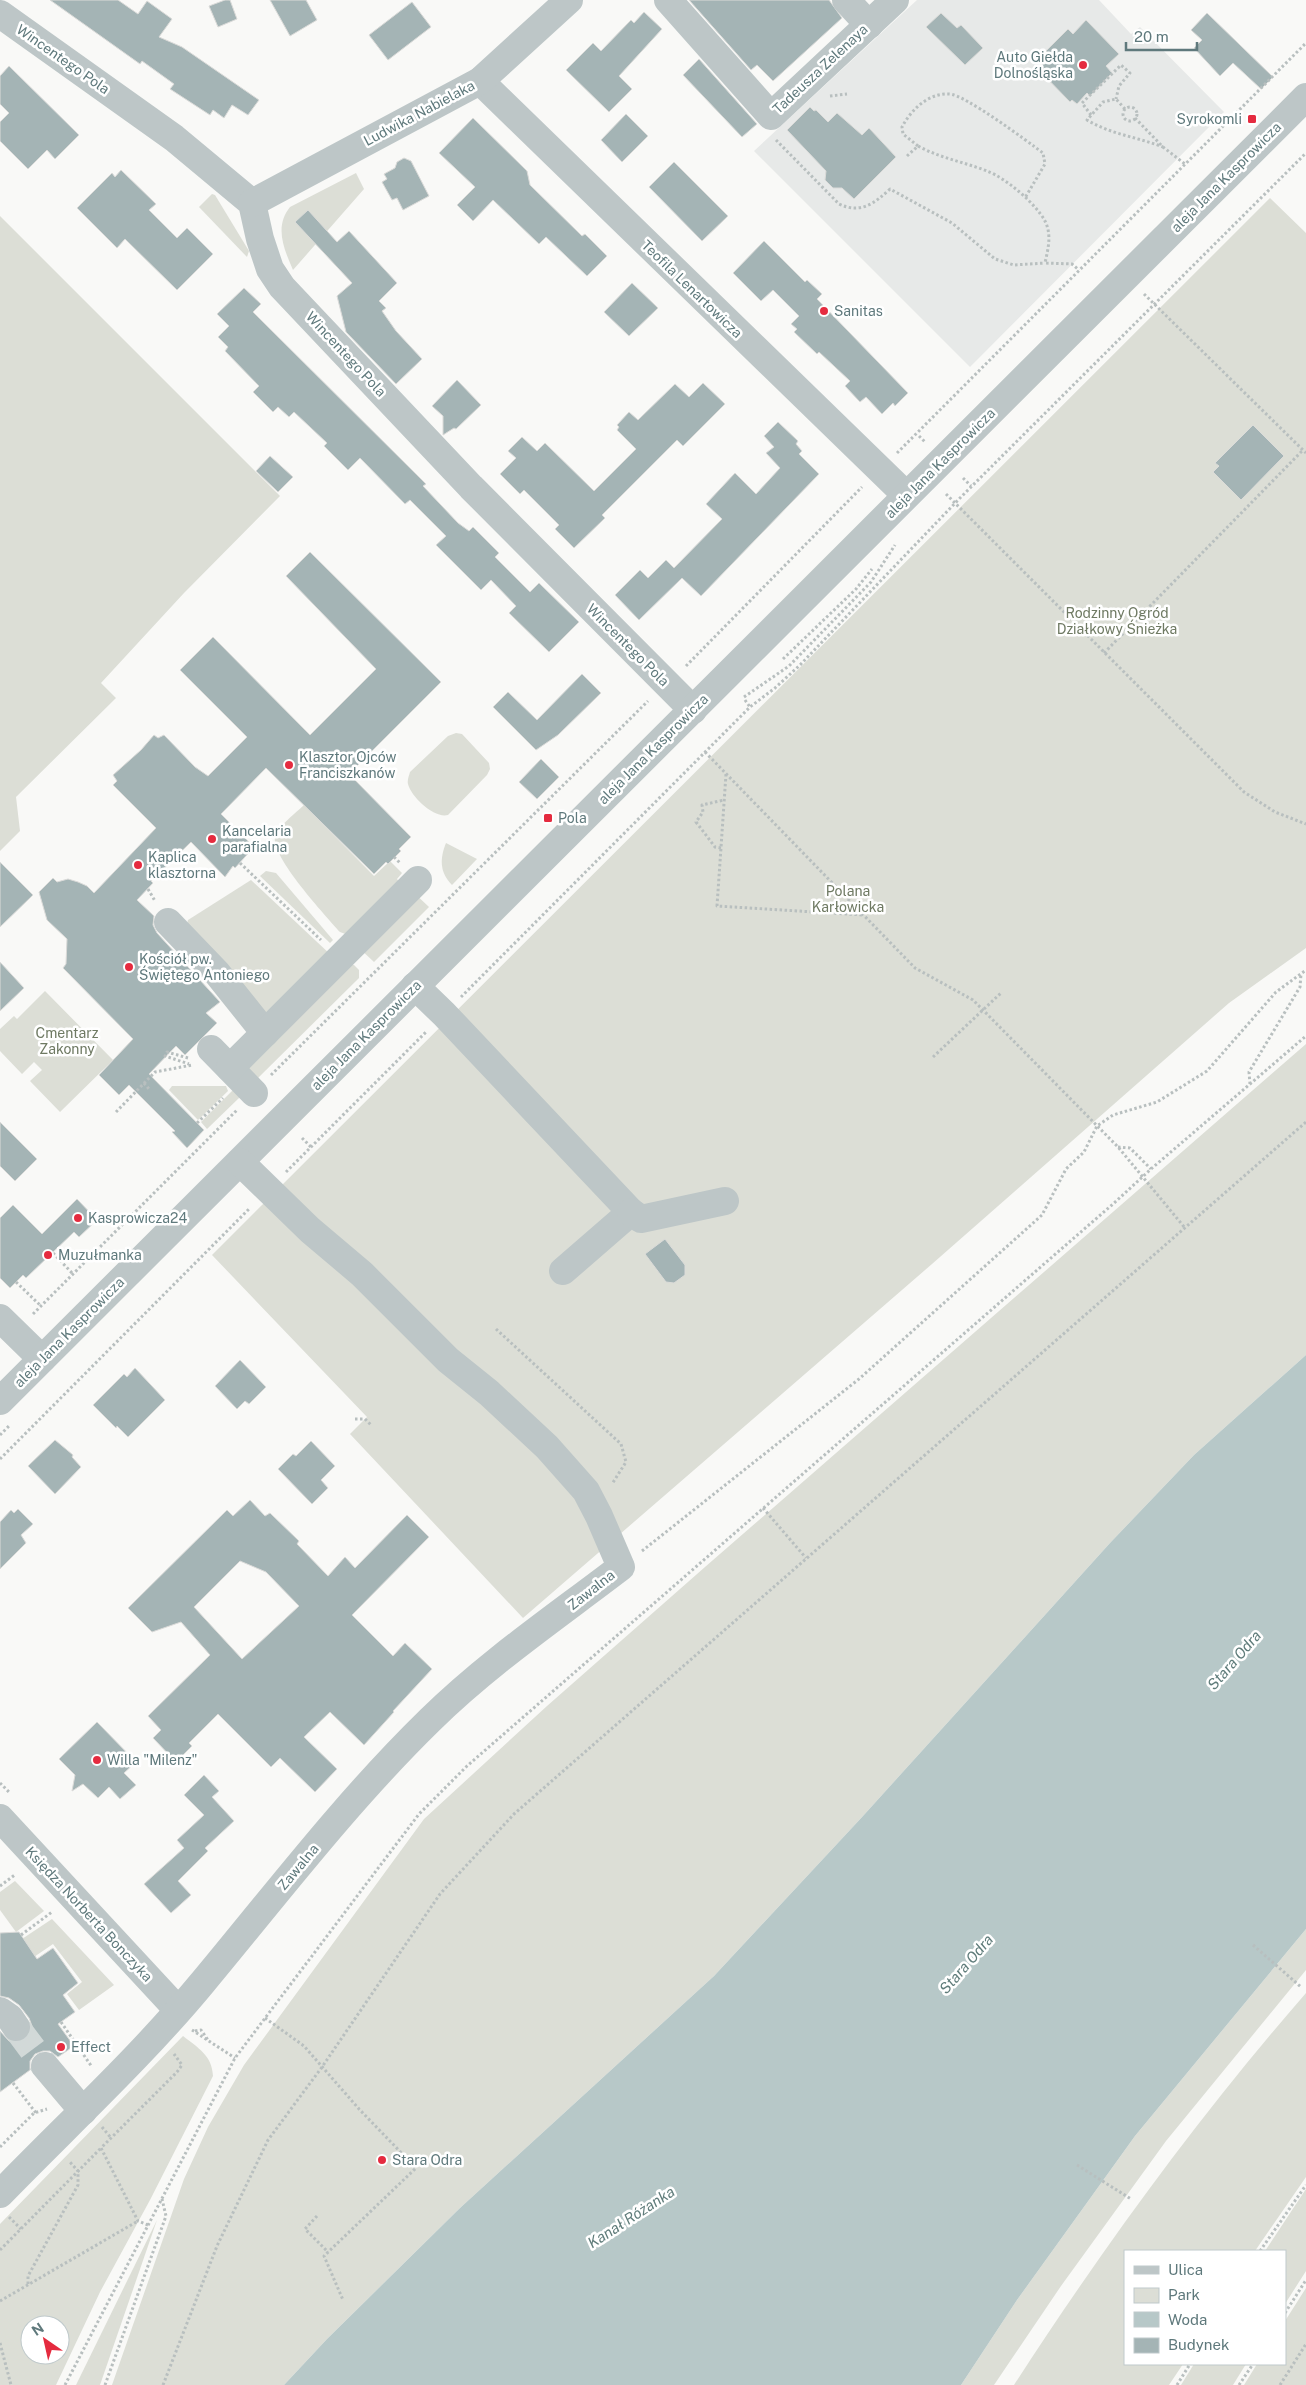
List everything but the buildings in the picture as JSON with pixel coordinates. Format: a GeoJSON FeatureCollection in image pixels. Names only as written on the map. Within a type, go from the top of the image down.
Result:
{"type":"FeatureCollection","features":[{"type":"Feature","properties":{"kind":"street","name":"Ludwika Nabielaka"},"geometry":{"type":"LineString","coordinates":[[252,203],[480,80],[569,0]]}},
{"type":"Feature","properties":{"kind":"street","name":"Tadeusza Zelenaya"},"geometry":{"type":"LineString","coordinates":[[668,0],[771,116],[895,0]]}},
{"type":"Feature","properties":{"kind":"street"},"geometry":{"type":"LineString","coordinates":[[846,0],[869,25]]}},
{"type":"Feature","properties":{"kind":"street","name":"Wincentego Pola"},"geometry":{"type":"LineString","coordinates":[[0,14],[174,138],[252,203],[260,239],[270,268],[282,287],[471,487],[694,710]]}},
{"type":"Feature","properties":{"kind":"street","name":"Teofila Lenartowicza"},"geometry":{"type":"LineString","coordinates":[[480,80],[906,495]]}},
{"type":"Feature","properties":{"kind":"street","name":"aleja Jana Kasprowicza"},"geometry":{"type":"LineString","coordinates":[[0,1401],[1306,97]]}},
{"type":"Feature","properties":{"kind":"street"},"geometry":{"type":"LineString","coordinates":[[219,1069],[265,1033],[344,952],[409,871]]}},
{"type":"Feature","properties":{"kind":"street"},"geometry":{"type":"LineString","coordinates":[[168,922],[217,973],[265,1033]]}},
{"type":"Feature","properties":{"kind":"street"},"geometry":{"type":"LineString","coordinates":[[415,986],[444,1014],[631,1212],[641,1219],[725,1201]]}},
{"type":"Feature","properties":{"kind":"street"},"geometry":{"type":"LineString","coordinates":[[240,1162],[310,1230],[362,1274],[448,1360],[489,1393],[547,1447],[586,1491],[621,1567]]}},
{"type":"Feature","properties":{"kind":"street"},"geometry":{"type":"LineString","coordinates":[[563,1271],[631,1212]]}},
{"type":"Feature","properties":{"kind":"street"},"geometry":{"type":"LineString","coordinates":[[7,1325],[42,1359]]}},
{"type":"Feature","properties":{"kind":"street","name":"Zawalna"},"geometry":{"type":"LineString","coordinates":[[3,2204],[90,2116],[150,2042],[185,2020],[202,1983],[379,1770],[432,1717],[621,1567]]}},
{"type":"Feature","properties":{"kind":"street","name":"Księdza Norberta Bonczyka"},"geometry":{"type":"LineString","coordinates":[[6,1807],[185,2020]]}},
{"type":"Feature","properties":{"kind":"street"},"geometry":{"type":"LineString","coordinates":[[45,2066],[90,2116]]}},
{"type":"Feature","properties":{"kind":"path"},"geometry":{"type":"LineString","coordinates":[[892,458],[1306,43]]}},
{"type":"Feature","properties":{"kind":"path"},"geometry":{"type":"LineString","coordinates":[[1091,115],[1082,103],[1120,65],[1130,74],[1119,86],[1116,99]]}},
{"type":"Feature","properties":{"kind":"path"},"geometry":{"type":"LineString","coordinates":[[827,96],[847,94]]}},
{"type":"Feature","properties":{"kind":"path"},"geometry":{"type":"LineString","coordinates":[[1025,198],[1045,164],[1043,153],[966,99],[950,94],[931,98],[916,106],[902,127],[903,134],[918,146],[958,163],[989,171],[1018,190],[1045,222],[1050,246],[1044,263]]}},
{"type":"Feature","properties":{"kind":"path"},"geometry":{"type":"LineString","coordinates":[[1116,99],[1103,102],[1087,120],[1120,135],[1163,147]]}},
{"type":"Feature","properties":{"kind":"path"},"geometry":{"type":"LineString","coordinates":[[1116,99],[1125,109],[1126,119],[1131,121],[1136,118]]}},
{"type":"Feature","properties":{"kind":"path"},"geometry":{"type":"LineString","coordinates":[[1125,109],[1130,107],[1135,109],[1137,113],[1136,118],[1163,147],[1184,164]]}},
{"type":"Feature","properties":{"kind":"path"},"geometry":{"type":"LineString","coordinates":[[775,139],[839,204],[850,209],[860,209],[869,206],[890,189],[952,223],[995,258],[1014,265],[1072,264],[1079,270]]}},
{"type":"Feature","properties":{"kind":"path"},"geometry":{"type":"LineString","coordinates":[[907,156],[918,146]]}},
{"type":"Feature","properties":{"kind":"path"},"geometry":{"type":"LineString","coordinates":[[877,586],[955,503],[1306,153]]}},
{"type":"Feature","properties":{"kind":"path"},"geometry":{"type":"LineString","coordinates":[[1104,653],[1304,451],[1146,296]]}},
{"type":"Feature","properties":{"kind":"path"},"geometry":{"type":"LineString","coordinates":[[963,478],[972,486]]}},
{"type":"Feature","properties":{"kind":"path"},"geometry":{"type":"LineString","coordinates":[[684,668],[864,486]]}},
{"type":"Feature","properties":{"kind":"path"},"geometry":{"type":"LineString","coordinates":[[946,494],[1244,792],[1275,812],[1306,824]]}},
{"type":"Feature","properties":{"kind":"path"},"geometry":{"type":"LineString","coordinates":[[789,666],[871,582]]}},
{"type":"Feature","properties":{"kind":"path"},"geometry":{"type":"LineString","coordinates":[[7,1325],[40,1306],[73,1274],[219,1069],[652,697]]}},
{"type":"Feature","properties":{"kind":"path"},"geometry":{"type":"LineString","coordinates":[[746,700],[750,707]]}},
{"type":"Feature","properties":{"kind":"path"},"geometry":{"type":"LineString","coordinates":[[705,752],[915,968],[973,1000],[1118,1147],[1186,1228]]}},
{"type":"Feature","properties":{"kind":"path"},"geometry":{"type":"LineString","coordinates":[[726,773],[717,906],[864,915]]}},
{"type":"Feature","properties":{"kind":"path"},"geometry":{"type":"LineString","coordinates":[[721,848],[715,847],[696,822],[702,816],[702,805],[724,800]]}},
{"type":"Feature","properties":{"kind":"path"},"geometry":{"type":"LineString","coordinates":[[394,857],[409,871]]}},
{"type":"Feature","properties":{"kind":"path"},"geometry":{"type":"LineString","coordinates":[[240,863],[323,942],[344,952]]}},
{"type":"Feature","properties":{"kind":"path"},"geometry":{"type":"LineString","coordinates":[[621,1567],[859,1379],[1042,1215],[1066,1169],[1084,1152],[1097,1126],[1113,1115],[1157,1102],[1207,1071],[1276,992],[1306,970]]}},
{"type":"Feature","properties":{"kind":"path"},"geometry":{"type":"LineString","coordinates":[[1250,1084],[1249,1072],[1300,987],[1301,973]]}},
{"type":"Feature","properties":{"kind":"path"},"geometry":{"type":"LineString","coordinates":[[933,1057],[1002,992]]}},
{"type":"Feature","properties":{"kind":"path"},"geometry":{"type":"LineString","coordinates":[[65,2385],[235,2058],[419,1814],[467,1766],[1306,1036]]}},
{"type":"Feature","properties":{"kind":"path"},"geometry":{"type":"LineString","coordinates":[[116,1112],[155,1072],[219,1069],[165,1056],[167,1052],[219,1069]]}},
{"type":"Feature","properties":{"kind":"path"},"geometry":{"type":"LineString","coordinates":[[197,1123],[219,1069]]}},
{"type":"Feature","properties":{"kind":"path"},"geometry":{"type":"LineString","coordinates":[[144,1083],[149,1089]]}},
{"type":"Feature","properties":{"kind":"path"},"geometry":{"type":"LineString","coordinates":[[163,2385],[217,2246],[268,2140],[322,2067],[440,1894],[514,1814],[1306,1122]]}},
{"type":"Feature","properties":{"kind":"path"},"geometry":{"type":"LineString","coordinates":[[302,1138],[311,1147]]}},
{"type":"Feature","properties":{"kind":"path"},"geometry":{"type":"LineString","coordinates":[[1118,1147],[1130,1148],[1151,1169]]}},
{"type":"Feature","properties":{"kind":"path"},"geometry":{"type":"LineString","coordinates":[[53,1253],[73,1274]]}},
{"type":"Feature","properties":{"kind":"path"},"geometry":{"type":"LineString","coordinates":[[16,1282],[40,1306]]}},
{"type":"Feature","properties":{"kind":"path"},"geometry":{"type":"LineString","coordinates":[[496,1330],[621,1444],[626,1462],[610,1487],[593,1505]]}},
{"type":"Feature","properties":{"kind":"path"},"geometry":{"type":"LineString","coordinates":[[356,1419],[365,1419],[371,1425]]}},
{"type":"Feature","properties":{"kind":"path"},"geometry":{"type":"LineString","coordinates":[[763,1508],[806,1558]]}},
{"type":"Feature","properties":{"kind":"path"},"geometry":{"type":"LineString","coordinates":[[0,1783],[6,1807]]}},
{"type":"Feature","properties":{"kind":"path"},"geometry":{"type":"LineString","coordinates":[[0,1886],[16,1874]]}},
{"type":"Feature","properties":{"kind":"path"},"geometry":{"type":"LineString","coordinates":[[21,1935],[52,1912]]}},
{"type":"Feature","properties":{"kind":"path"},"geometry":{"type":"LineString","coordinates":[[1253,1945],[1301,1987]]}},
{"type":"Feature","properties":{"kind":"path"},"geometry":{"type":"LineString","coordinates":[[265,2018],[304,2046],[416,2168],[324,2256],[342,2300]]}},
{"type":"Feature","properties":{"kind":"path"},"geometry":{"type":"LineString","coordinates":[[185,2020],[201,2030],[210,2043],[235,2058]]}},
{"type":"Feature","properties":{"kind":"path"},"geometry":{"type":"LineString","coordinates":[[61,2022],[94,2068]]}},
{"type":"Feature","properties":{"kind":"path"},"geometry":{"type":"LineString","coordinates":[[0,2250],[182,2065],[168,2048]]}},
{"type":"Feature","properties":{"kind":"path"},"geometry":{"type":"LineString","coordinates":[[13,2083],[36,2113]]}},
{"type":"Feature","properties":{"kind":"path"},"geometry":{"type":"LineString","coordinates":[[0,2147],[36,2113],[53,2107]]}},
{"type":"Feature","properties":{"kind":"path"},"geometry":{"type":"LineString","coordinates":[[90,2116],[111,2138]]}},
{"type":"Feature","properties":{"kind":"path"},"geometry":{"type":"LineString","coordinates":[[101,2148],[138,2221],[148,2226]]}},
{"type":"Feature","properties":{"kind":"path"},"geometry":{"type":"LineString","coordinates":[[28,2284],[28,2276],[78,2185],[78,2171],[63,2155]]}},
{"type":"Feature","properties":{"kind":"path"},"geometry":{"type":"LineString","coordinates":[[1077,2165],[1131,2199]]}},
{"type":"Feature","properties":{"kind":"path"},"geometry":{"type":"LineString","coordinates":[[1261,2250],[1306,2185]]}},
{"type":"Feature","properties":{"kind":"path"},"geometry":{"type":"LineString","coordinates":[[105,2385],[166,2216],[162,2198]]}},
{"type":"Feature","properties":{"kind":"path"},"geometry":{"type":"LineString","coordinates":[[3,2204],[21,2229]]}},
{"type":"Feature","properties":{"kind":"path"},"geometry":{"type":"LineString","coordinates":[[317,2216],[305,2229],[328,2252]]}},
{"type":"Feature","properties":{"kind":"path"},"geometry":{"type":"LineString","coordinates":[[0,2301],[138,2221]]}},
{"type":"Feature","properties":{"kind":"path"},"geometry":{"type":"LineString","coordinates":[[1286,2311],[1306,2280]]}},
{"type":"Feature","properties":{"kind":"path"},"geometry":{"type":"LineString","coordinates":[[0,2343],[11,2385]]}},
{"type":"Feature","properties":{"kind":"path"},"geometry":{"type":"LineString","coordinates":[[1280,2385],[1306,2344]]}},
{"type":"Feature","properties":{"kind":"path"},"geometry":{"type":"LineString","coordinates":[[1176,2385],[1189,2365]]}},
{"type":"Feature","properties":{"kind":"path"},"geometry":{"type":"LineString","coordinates":[[1239,2385],[1252,2365]]}},
{"type":"Feature","properties":{"kind":"shaded area"},"geometry":{"type":"Polygon","coordinates":[[[917,0],[1099,0],[1131,34],[1140,27],[1224,112],[970,367],[754,151],[917,0]]]}},
{"type":"Feature","properties":{"kind":"green space"},"geometry":{"type":"Polygon","coordinates":[[[356,173],[364,189],[293,270],[282,238],[282,222],[290,207],[356,173]]]}},
{"type":"Feature","properties":{"kind":"green space"},"geometry":{"type":"Polygon","coordinates":[[[212,194],[215,195],[249,251],[247,257],[199,207],[212,194]]]}},
{"type":"Feature","properties":{"kind":"green space"},"geometry":{"type":"Polygon","coordinates":[[[1270,198],[1306,233],[1306,948],[1229,1003],[932,1264],[523,1618],[350,1434],[367,1417],[212,1255],[1270,198]]]}},
{"type":"Feature","properties":{"kind":"green space"},"geometry":{"type":"Polygon","coordinates":[[[0,216],[280,496],[184,593],[101,683],[116,698],[16,797],[20,831],[0,851],[0,216]]]}},
{"type":"Feature","properties":{"kind":"green space"},"geometry":{"type":"Polygon","coordinates":[[[456,733],[462,734],[489,763],[490,769],[487,775],[448,815],[437,814],[419,801],[410,789],[408,780],[410,772],[448,736],[456,733]]]}},
{"type":"Feature","properties":{"kind":"green space"},"geometry":{"type":"Polygon","coordinates":[[[304,805],[374,876],[390,861],[402,873],[397,879],[402,886],[348,935],[340,932],[312,900],[290,872],[276,846],[275,837],[280,828],[304,805]]]}},
{"type":"Feature","properties":{"kind":"green space"},"geometry":{"type":"Polygon","coordinates":[[[446,843],[477,859],[452,885],[445,875],[442,865],[446,843]]]}},
{"type":"Feature","properties":{"kind":"green space"},"geometry":{"type":"Polygon","coordinates":[[[266,871],[276,873],[333,940],[330,943],[260,876],[266,871]]]}},
{"type":"Feature","properties":{"kind":"green space"},"geometry":{"type":"Polygon","coordinates":[[[251,880],[332,956],[265,1021],[187,924],[188,920],[251,880]]]}},
{"type":"Feature","properties":{"kind":"green space"},"geometry":{"type":"Polygon","coordinates":[[[413,892],[429,907],[374,962],[358,947],[413,892]]]}},
{"type":"Feature","properties":{"kind":"green space"},"geometry":{"type":"Polygon","coordinates":[[[346,963],[354,965],[359,970],[359,978],[256,1080],[242,1066],[346,963]]]}},
{"type":"Feature","properties":{"kind":"green space","name":"Cmentarz Zakonny"},"geometry":{"type":"Polygon","coordinates":[[[45,991],[113,1060],[60,1112],[30,1081],[42,1070],[34,1062],[22,1074],[0,1051],[0,1029],[14,1016],[17,1019],[45,991]]]}},
{"type":"Feature","properties":{"kind":"green space"},"geometry":{"type":"Polygon","coordinates":[[[1306,1044],[1306,1355],[1194,1455],[1110,1543],[863,1816],[714,1976],[460,2208],[327,2339],[284,2385],[112,2385],[184,2179],[208,2127],[244,2065],[424,1819],[547,1706],[705,1567],[1306,1044]]]}},
{"type":"Feature","properties":{"kind":"green space"},"geometry":{"type":"Polygon","coordinates":[[[172,1086],[226,1086],[228,1091],[198,1120],[169,1090],[172,1086]]]}},
{"type":"Feature","properties":{"kind":"green space"},"geometry":{"type":"Polygon","coordinates":[[[233,1090],[240,1097],[207,1129],[201,1122],[233,1090]]]}},
{"type":"Feature","properties":{"kind":"green space"},"geometry":{"type":"Polygon","coordinates":[[[15,1881],[44,1911],[16,1932],[0,1910],[0,1892],[15,1881]]]}},
{"type":"Feature","properties":{"kind":"green space"},"geometry":{"type":"Polygon","coordinates":[[[52,1919],[114,1985],[79,2010],[67,1994],[82,1982],[53,1944],[34,1957],[22,1939],[52,1919]]]}},
{"type":"Feature","properties":{"kind":"green space"},"geometry":{"type":"Polygon","coordinates":[[[1306,1929],[1306,1970],[1166,2141],[1061,2286],[994,2385],[961,2385],[1017,2300],[1135,2136],[1306,1929]]]}},
{"type":"Feature","properties":{"kind":"green space"},"geometry":{"type":"Polygon","coordinates":[[[1306,1993],[1306,2177],[1256,2250],[1124,2250],[1124,2365],[1182,2365],[1169,2385],[1014,2385],[1047,2334],[1153,2184],[1266,2040],[1306,1993]]]}},
{"type":"Feature","properties":{"kind":"green space"},"geometry":{"type":"Polygon","coordinates":[[[183,2036],[199,2048],[207,2057],[213,2076],[150,2200],[100,2292],[70,2355],[70,2315],[20,2315],[20,2365],[65,2365],[56,2385],[0,2385],[0,2224],[183,2036]]]}},
{"type":"Feature","properties":{"kind":"green space"},"geometry":{"type":"Polygon","coordinates":[[[1306,2189],[1306,2271],[1286,2302],[1286,2250],[1266,2250],[1306,2189]]]}},
{"type":"Feature","properties":{"kind":"green space"},"geometry":{"type":"Polygon","coordinates":[[[157,2220],[100,2385],[76,2385],[157,2220]]]}},
{"type":"Feature","properties":{"kind":"green space"},"geometry":{"type":"Polygon","coordinates":[[[1306,2288],[1306,2385],[1244,2385],[1256,2365],[1286,2365],[1286,2319],[1306,2288]]]}},
{"type":"Feature","properties":{"kind":"green space"},"geometry":{"type":"Polygon","coordinates":[[[1193,2365],[1245,2365],[1233,2385],[1181,2385],[1193,2365]]]}},
{"type":"Feature","properties":{"kind":"water","name":"Kanał Różanka"},"geometry":{"type":"Polygon","coordinates":[[[1306,1355],[1306,1929],[1135,2136],[1017,2300],[961,2385],[284,2385],[327,2339],[460,2208],[714,1976],[863,1816],[1110,1543],[1194,1455],[1306,1355]]]}},
{"type":"Feature","properties":{"kind":"tunnel"},"geometry":{"type":"LineString","coordinates":[[16,2027],[45,2066]]}},
{"type":"Feature","properties":{"kind":"place","name":"Auto Giełda Dolnośląska"},"geometry":{"type":"Point","coordinates":[1083,65]}},
{"type":"Feature","properties":{"kind":"place","name":"Syrokomli"},"geometry":{"type":"Point","coordinates":[1252,119]}},
{"type":"Feature","properties":{"kind":"place","name":"Sanitas"},"geometry":{"type":"Point","coordinates":[824,311]}},
{"type":"Feature","properties":{"kind":"place","name":"Klasztor Ojców Franciszkanów"},"geometry":{"type":"Point","coordinates":[289,765]}},
{"type":"Feature","properties":{"kind":"place","name":"Pola"},"geometry":{"type":"Point","coordinates":[548,818]}},
{"type":"Feature","properties":{"kind":"place","name":"Kancelaria parafialna"},"geometry":{"type":"Point","coordinates":[212,839]}},
{"type":"Feature","properties":{"kind":"place","name":"Kaplica klasztorna"},"geometry":{"type":"Point","coordinates":[138,865]}},
{"type":"Feature","properties":{"kind":"place","name":"Kościół pw. Świętego Antoniego"},"geometry":{"type":"Point","coordinates":[129,967]}},
{"type":"Feature","properties":{"kind":"place","name":"Kasprowicza24"},"geometry":{"type":"Point","coordinates":[78,1218]}},
{"type":"Feature","properties":{"kind":"place","name":"Muzułmanka"},"geometry":{"type":"Point","coordinates":[48,1255]}},
{"type":"Feature","properties":{"kind":"place","name":"Willa \"Milenz\""},"geometry":{"type":"Point","coordinates":[97,1760]}},
{"type":"Feature","properties":{"kind":"place","name":"Effect"},"geometry":{"type":"Point","coordinates":[61,2047]}},
{"type":"Feature","properties":{"kind":"place","name":"Stara Odra"},"geometry":{"type":"Point","coordinates":[382,2160]}},
{"type":"Feature","properties":{"kind":"park label","name":"Rodzinny Ogród Działkowy Śnieżka"},"geometry":{"type":"Point","coordinates":[1117,622]}},
{"type":"Feature","properties":{"kind":"park label","name":"Polana Karłowicka"},"geometry":{"type":"Point","coordinates":[848,900]}}]}
